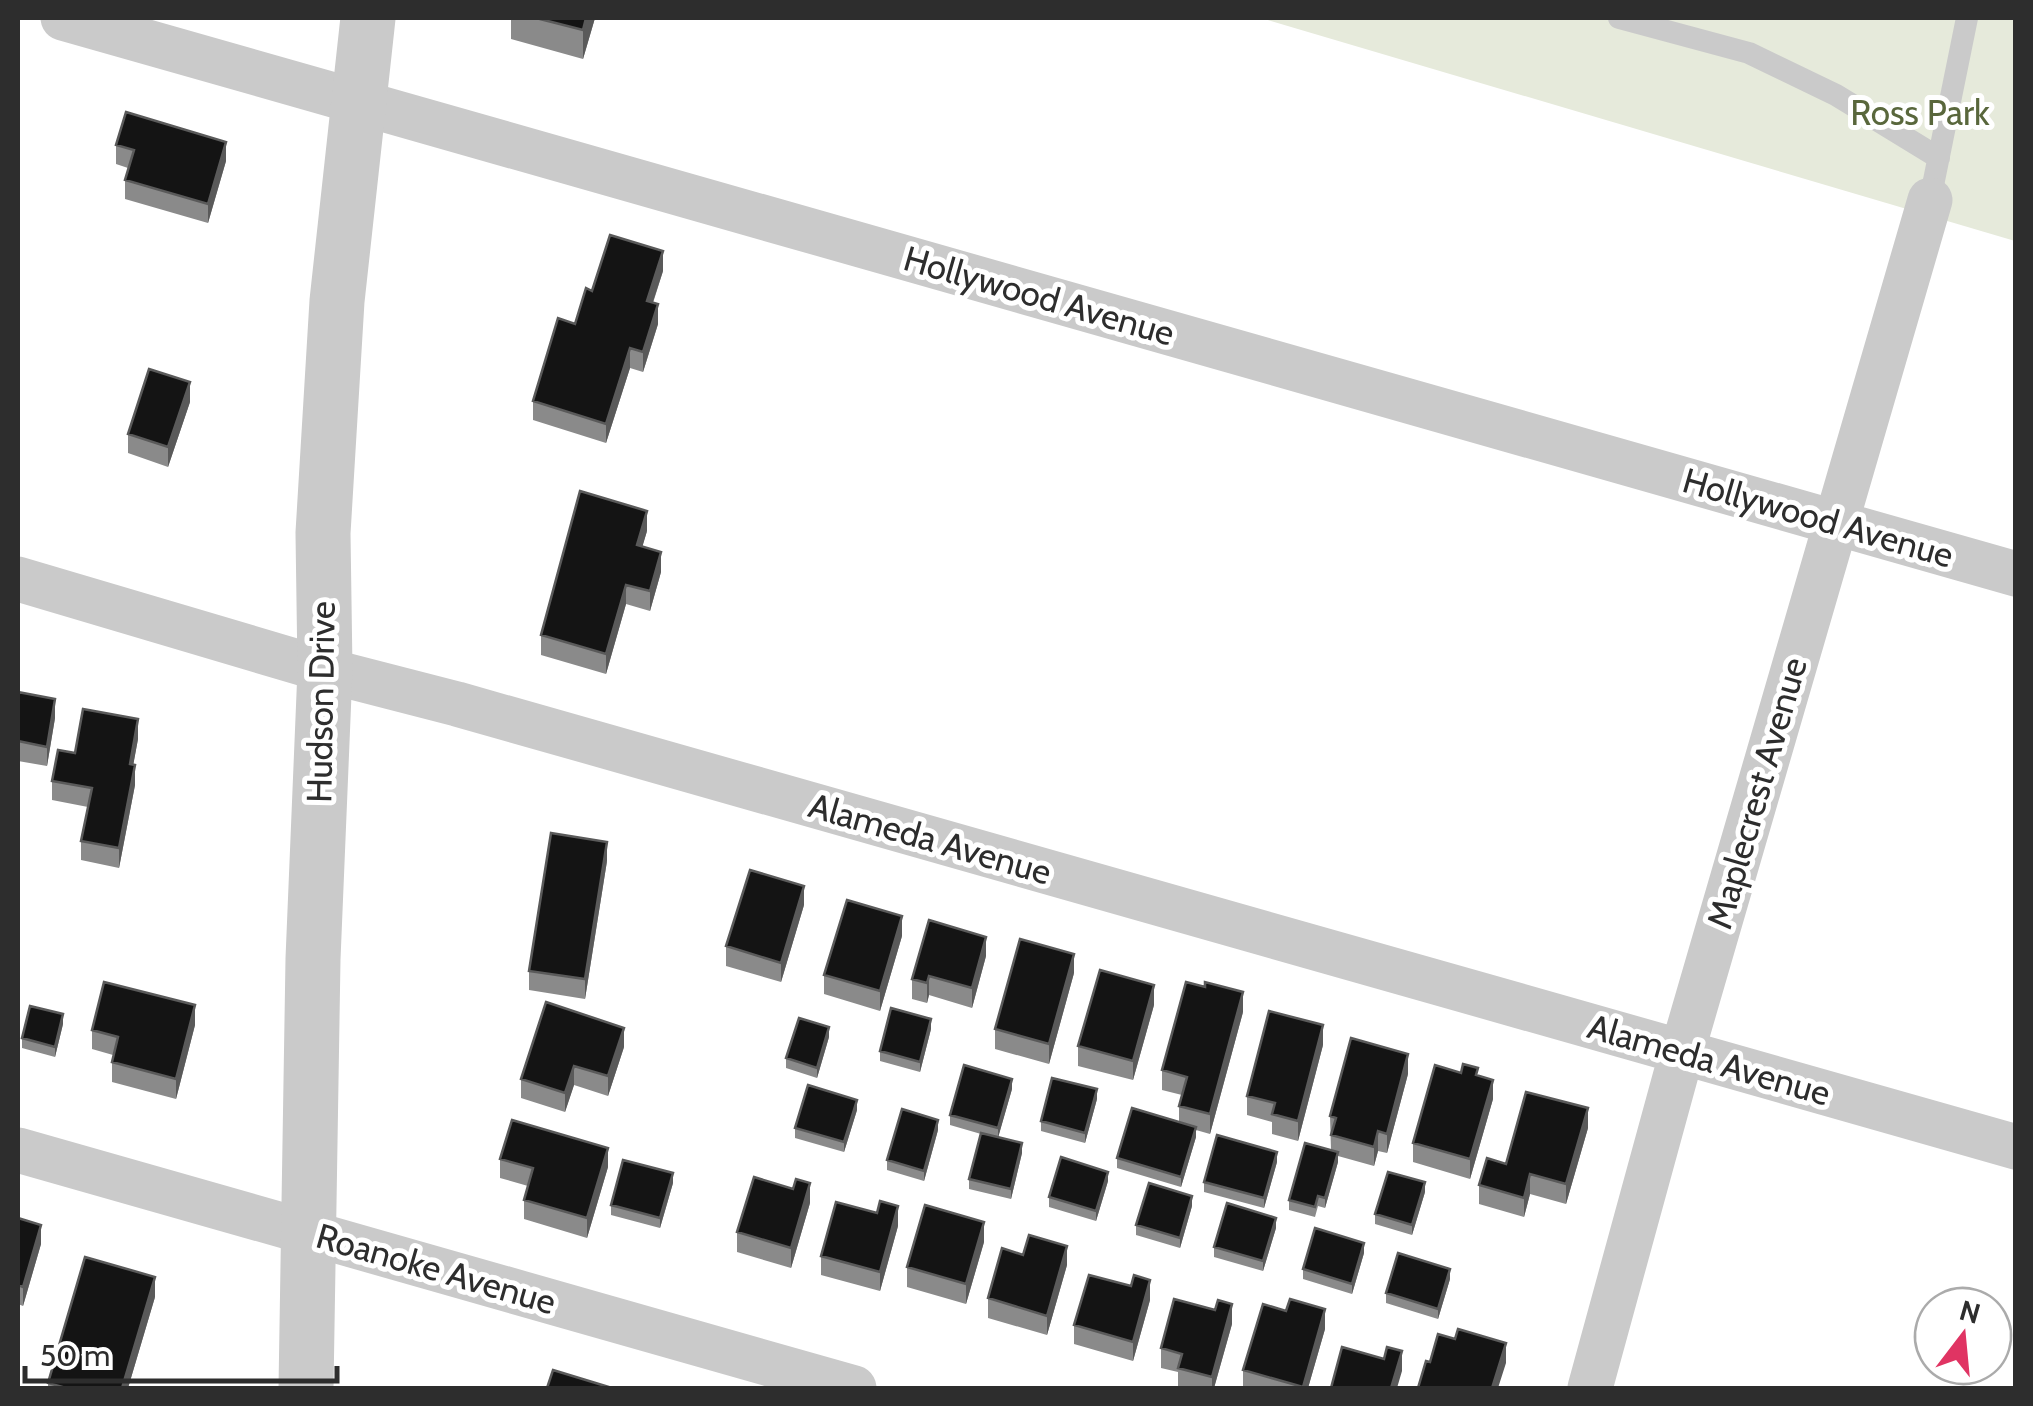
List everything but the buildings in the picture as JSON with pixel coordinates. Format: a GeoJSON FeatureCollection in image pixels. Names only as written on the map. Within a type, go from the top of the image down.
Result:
{"type":"FeatureCollection","features":[{"type":"Feature","properties":{"kind":"street","name":"Hollywood Avenue"},"geometry":{"type":"LineString","coordinates":[[63,18],[2016,574]]}},
{"type":"Feature","properties":{"kind":"street","name":"Hudson Drive"},"geometry":{"type":"LineString","coordinates":[[306,1388],[313,959],[325,670],[323,533],[336,301],[368,18]]}},
{"type":"Feature","properties":{"kind":"street","name":"Maplecrest Avenue"},"geometry":{"type":"LineString","coordinates":[[1590,1388],[1682,1052],[1935,179]]}},
{"type":"Feature","properties":{"kind":"street","name":"Alameda Avenue"},"geometry":{"type":"LineString","coordinates":[[18,579],[325,670],[457,704],[2016,1147]]}},
{"type":"Feature","properties":{"kind":"street","name":"Roanoke Avenue"},"geometry":{"type":"LineString","coordinates":[[18,1150],[854,1388]]}},
{"type":"Feature","properties":{"kind":"lane"},"geometry":{"type":"LineString","coordinates":[[1620,18],[1749,53],[1836,95],[1935,179],[1967,18]]}},
{"type":"Feature","properties":{"kind":"green space","name":"Ross Park"},"geometry":{"type":"Polygon","coordinates":[[[1261,18],[2015,18],[2015,241],[1261,18]]]}}]}
